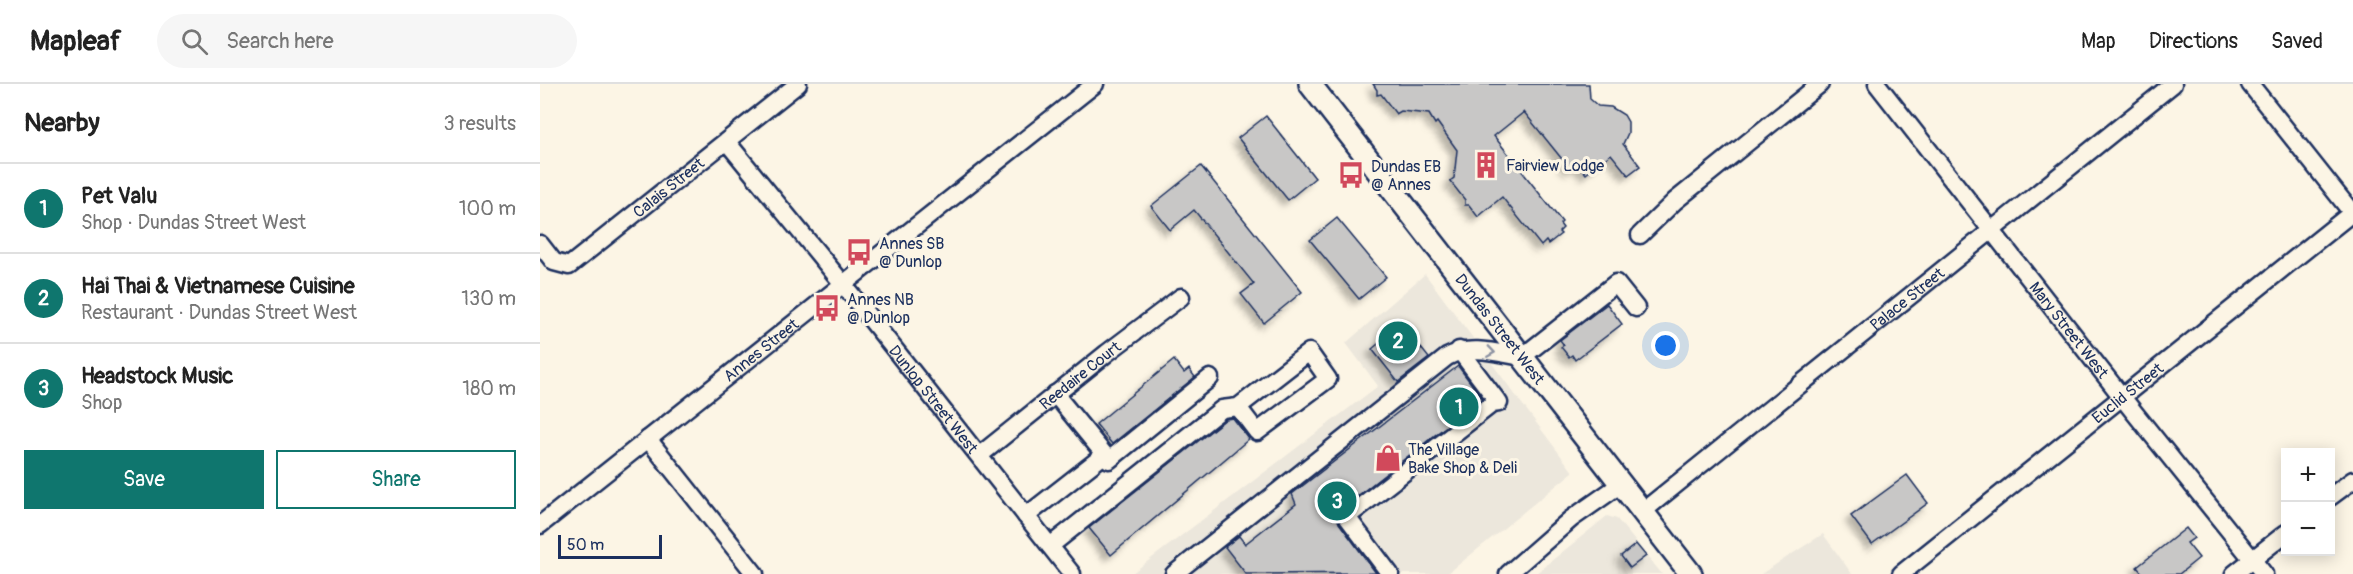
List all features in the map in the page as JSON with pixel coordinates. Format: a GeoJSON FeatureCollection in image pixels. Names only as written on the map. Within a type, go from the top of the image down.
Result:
{"type":"FeatureCollection","features":[{"type":"Feature","properties":{"kind":"main road","name":"Dundas Street West"},"geometry":{"type":"LineString","coordinates":[[1310,84],[1691,574]]}},
{"type":"Feature","properties":{"kind":"street","name":"Calais Street"},"geometry":{"type":"LineString","coordinates":[[540,244],[554,262],[569,266],[798,84]]}},
{"type":"Feature","properties":{"kind":"street","name":"Annes Street"},"geometry":{"type":"LineString","coordinates":[[541,522],[1095,84]]}},
{"type":"Feature","properties":{"kind":"street"},"geometry":{"type":"LineString","coordinates":[[1640,235],[1675,201],[1820,84]]}},
{"type":"Feature","properties":{"kind":"street","name":"Mary Street West"},"geometry":{"type":"LineString","coordinates":[[1877,84],[2264,574]]}},
{"type":"Feature","properties":{"kind":"street","name":"Palace Street"},"geometry":{"type":"LineString","coordinates":[[1642,512],[2173,84]]}},
{"type":"Feature","properties":{"kind":"street"},"geometry":{"type":"LineString","coordinates":[[2250,84],[2353,213]]}},
{"type":"Feature","properties":{"kind":"street","name":"Dunlop Street West"},"geometry":{"type":"LineString","coordinates":[[726,142],[980,455],[1072,574]]}},
{"type":"Feature","properties":{"kind":"street","name":"Euclid Street"},"geometry":{"type":"LineString","coordinates":[[1901,574],[2353,213]]}},
{"type":"Feature","properties":{"kind":"street"},"geometry":{"type":"LineString","coordinates":[[1174,574],[1438,364],[1459,350],[1485,351],[1522,357],[1616,283],[1636,308]]}},
{"type":"Feature","properties":{"kind":"street","name":"Reedaire Court"},"geometry":{"type":"LineString","coordinates":[[980,455],[1181,297]]}},
{"type":"Feature","properties":{"kind":"street"},"geometry":{"type":"LineString","coordinates":[[1390,574],[1347,517],[1492,404],[1499,403],[1459,350]]}},
{"type":"Feature","properties":{"kind":"street"},"geometry":{"type":"LineString","coordinates":[[1050,546],[1222,409],[1238,407],[1309,352],[1328,379],[1257,432],[1238,407]]}},
{"type":"Feature","properties":{"kind":"street"},"geometry":{"type":"LineString","coordinates":[[1055,394],[1109,460],[1210,378]]}},
{"type":"Feature","properties":{"kind":"street"},"geometry":{"type":"LineString","coordinates":[[648,439],[755,574]]}},
{"type":"Feature","properties":{"kind":"street"},"geometry":{"type":"LineString","coordinates":[[1026,516],[1104,455]]}},
{"type":"Feature","properties":{"kind":"street"},"geometry":{"type":"LineString","coordinates":[[2335,495],[2353,480]]}},
{"type":"Feature","properties":{"kind":"street"},"geometry":{"type":"LineString","coordinates":[[1508,574],[1571,519],[1621,484]]}},
{"type":"Feature","properties":{"kind":"street"},"geometry":{"type":"LineString","coordinates":[[2234,574],[2281,537]]}},
{"type":"Feature","properties":{"kind":"shaded area"},"geometry":{"type":"Polygon","coordinates":[[[1425,274],[1573,472],[1447,574],[1131,574],[1378,386],[1346,343],[1425,274]]]}},
{"type":"Feature","properties":{"kind":"shaded area"},"geometry":{"type":"Polygon","coordinates":[[[1607,516],[1617,519],[1662,574],[1535,574],[1607,516]]]}},
{"type":"Feature","properties":{"kind":"shaded area"},"geometry":{"type":"Polygon","coordinates":[[[1823,534],[1852,574],[1761,574],[1823,534]]]}},
{"type":"Feature","properties":{"kind":"building","name":"Fairview Lodge"},"geometry":{"type":"Polygon","coordinates":[[[1373,84],[1589,84],[1590,99],[1598,106],[1611,107],[1624,115],[1628,122],[1628,133],[1623,144],[1640,166],[1628,175],[1611,154],[1586,174],[1578,164],[1570,169],[1524,112],[1494,136],[1562,222],[1560,224],[1563,228],[1559,232],[1561,234],[1548,244],[1546,241],[1541,246],[1502,197],[1478,217],[1469,205],[1465,205],[1465,200],[1450,181],[1454,178],[1457,150],[1437,122],[1435,124],[1429,114],[1401,111],[1396,114],[1381,94],[1377,95],[1373,84]]]}},
{"type":"Feature","properties":{"kind":"building"},"geometry":{"type":"Polygon","coordinates":[[[1266,116],[1315,178],[1288,200],[1238,138],[1266,116]]]}},
{"type":"Feature","properties":{"kind":"building"},"geometry":{"type":"Polygon","coordinates":[[[1201,166],[1302,292],[1264,323],[1241,294],[1254,284],[1194,210],[1170,230],[1151,206],[1201,166]]]}},
{"type":"Feature","properties":{"kind":"building"},"geometry":{"type":"Polygon","coordinates":[[[1337,218],[1386,277],[1359,299],[1310,240],[1337,218]]]}},
{"type":"Feature","properties":{"kind":"building"},"geometry":{"type":"Polygon","coordinates":[[[1607,304],[1622,324],[1575,360],[1572,355],[1569,357],[1561,347],[1564,345],[1560,340],[1607,304]]]}},
{"type":"Feature","properties":{"kind":"building"},"geometry":{"type":"Polygon","coordinates":[[[1402,324],[1429,358],[1398,382],[1372,349],[1402,324]]]}},
{"type":"Feature","properties":{"kind":"building"},"geometry":{"type":"Polygon","coordinates":[[[1174,360],[1184,373],[1189,369],[1195,377],[1112,444],[1096,424],[1174,360]]]}},
{"type":"Feature","properties":{"kind":"building"},"geometry":{"type":"Polygon","coordinates":[[[1458,366],[1482,398],[1337,514],[1339,523],[1376,573],[1246,574],[1225,547],[1239,536],[1245,544],[1296,504],[1292,494],[1458,366]]]}},
{"type":"Feature","properties":{"kind":"building"},"geometry":{"type":"Polygon","coordinates":[[[1233,418],[1249,439],[1111,555],[1089,528],[1226,419],[1233,418]]]}},
{"type":"Feature","properties":{"kind":"building"},"geometry":{"type":"Polygon","coordinates":[[[1907,475],[1928,503],[1872,544],[1851,516],[1907,475]]]}},
{"type":"Feature","properties":{"kind":"building"},"geometry":{"type":"Polygon","coordinates":[[[2186,528],[2194,538],[2187,543],[2199,558],[2179,574],[2143,574],[2137,567],[2186,528]]]}},
{"type":"Feature","properties":{"kind":"building"},"geometry":{"type":"Polygon","coordinates":[[[1636,544],[1646,556],[1630,568],[1621,556],[1636,544]]]}},
{"type":"Feature","properties":{"kind":"place","name":"Fairview Lodge"},"geometry":{"type":"Point","coordinates":[1486,165]}},
{"type":"Feature","properties":{"kind":"place","name":"Dundas EB @ Annes"},"geometry":{"type":"Point","coordinates":[1351,175]}},
{"type":"Feature","properties":{"kind":"place","name":"Annes SB @ Dunlop"},"geometry":{"type":"Point","coordinates":[859,252]}},
{"type":"Feature","properties":{"kind":"place","name":"Annes NB @ Dunlop"},"geometry":{"type":"Point","coordinates":[827,308]}},
{"type":"Feature","properties":{"kind":"place","name":"Hai Thai & Vietnamese Cuisine"},"geometry":{"type":"Point","coordinates":[1398,341]}},
{"type":"Feature","properties":{"kind":"place","name":"Pet Valu"},"geometry":{"type":"Point","coordinates":[1459,407]}},
{"type":"Feature","properties":{"kind":"place","name":"The Village Bake Shop & Deli"},"geometry":{"type":"Point","coordinates":[1388,458]}},
{"type":"Feature","properties":{"kind":"place","name":"Headstock Music"},"geometry":{"type":"Point","coordinates":[1337,501]}}]}
